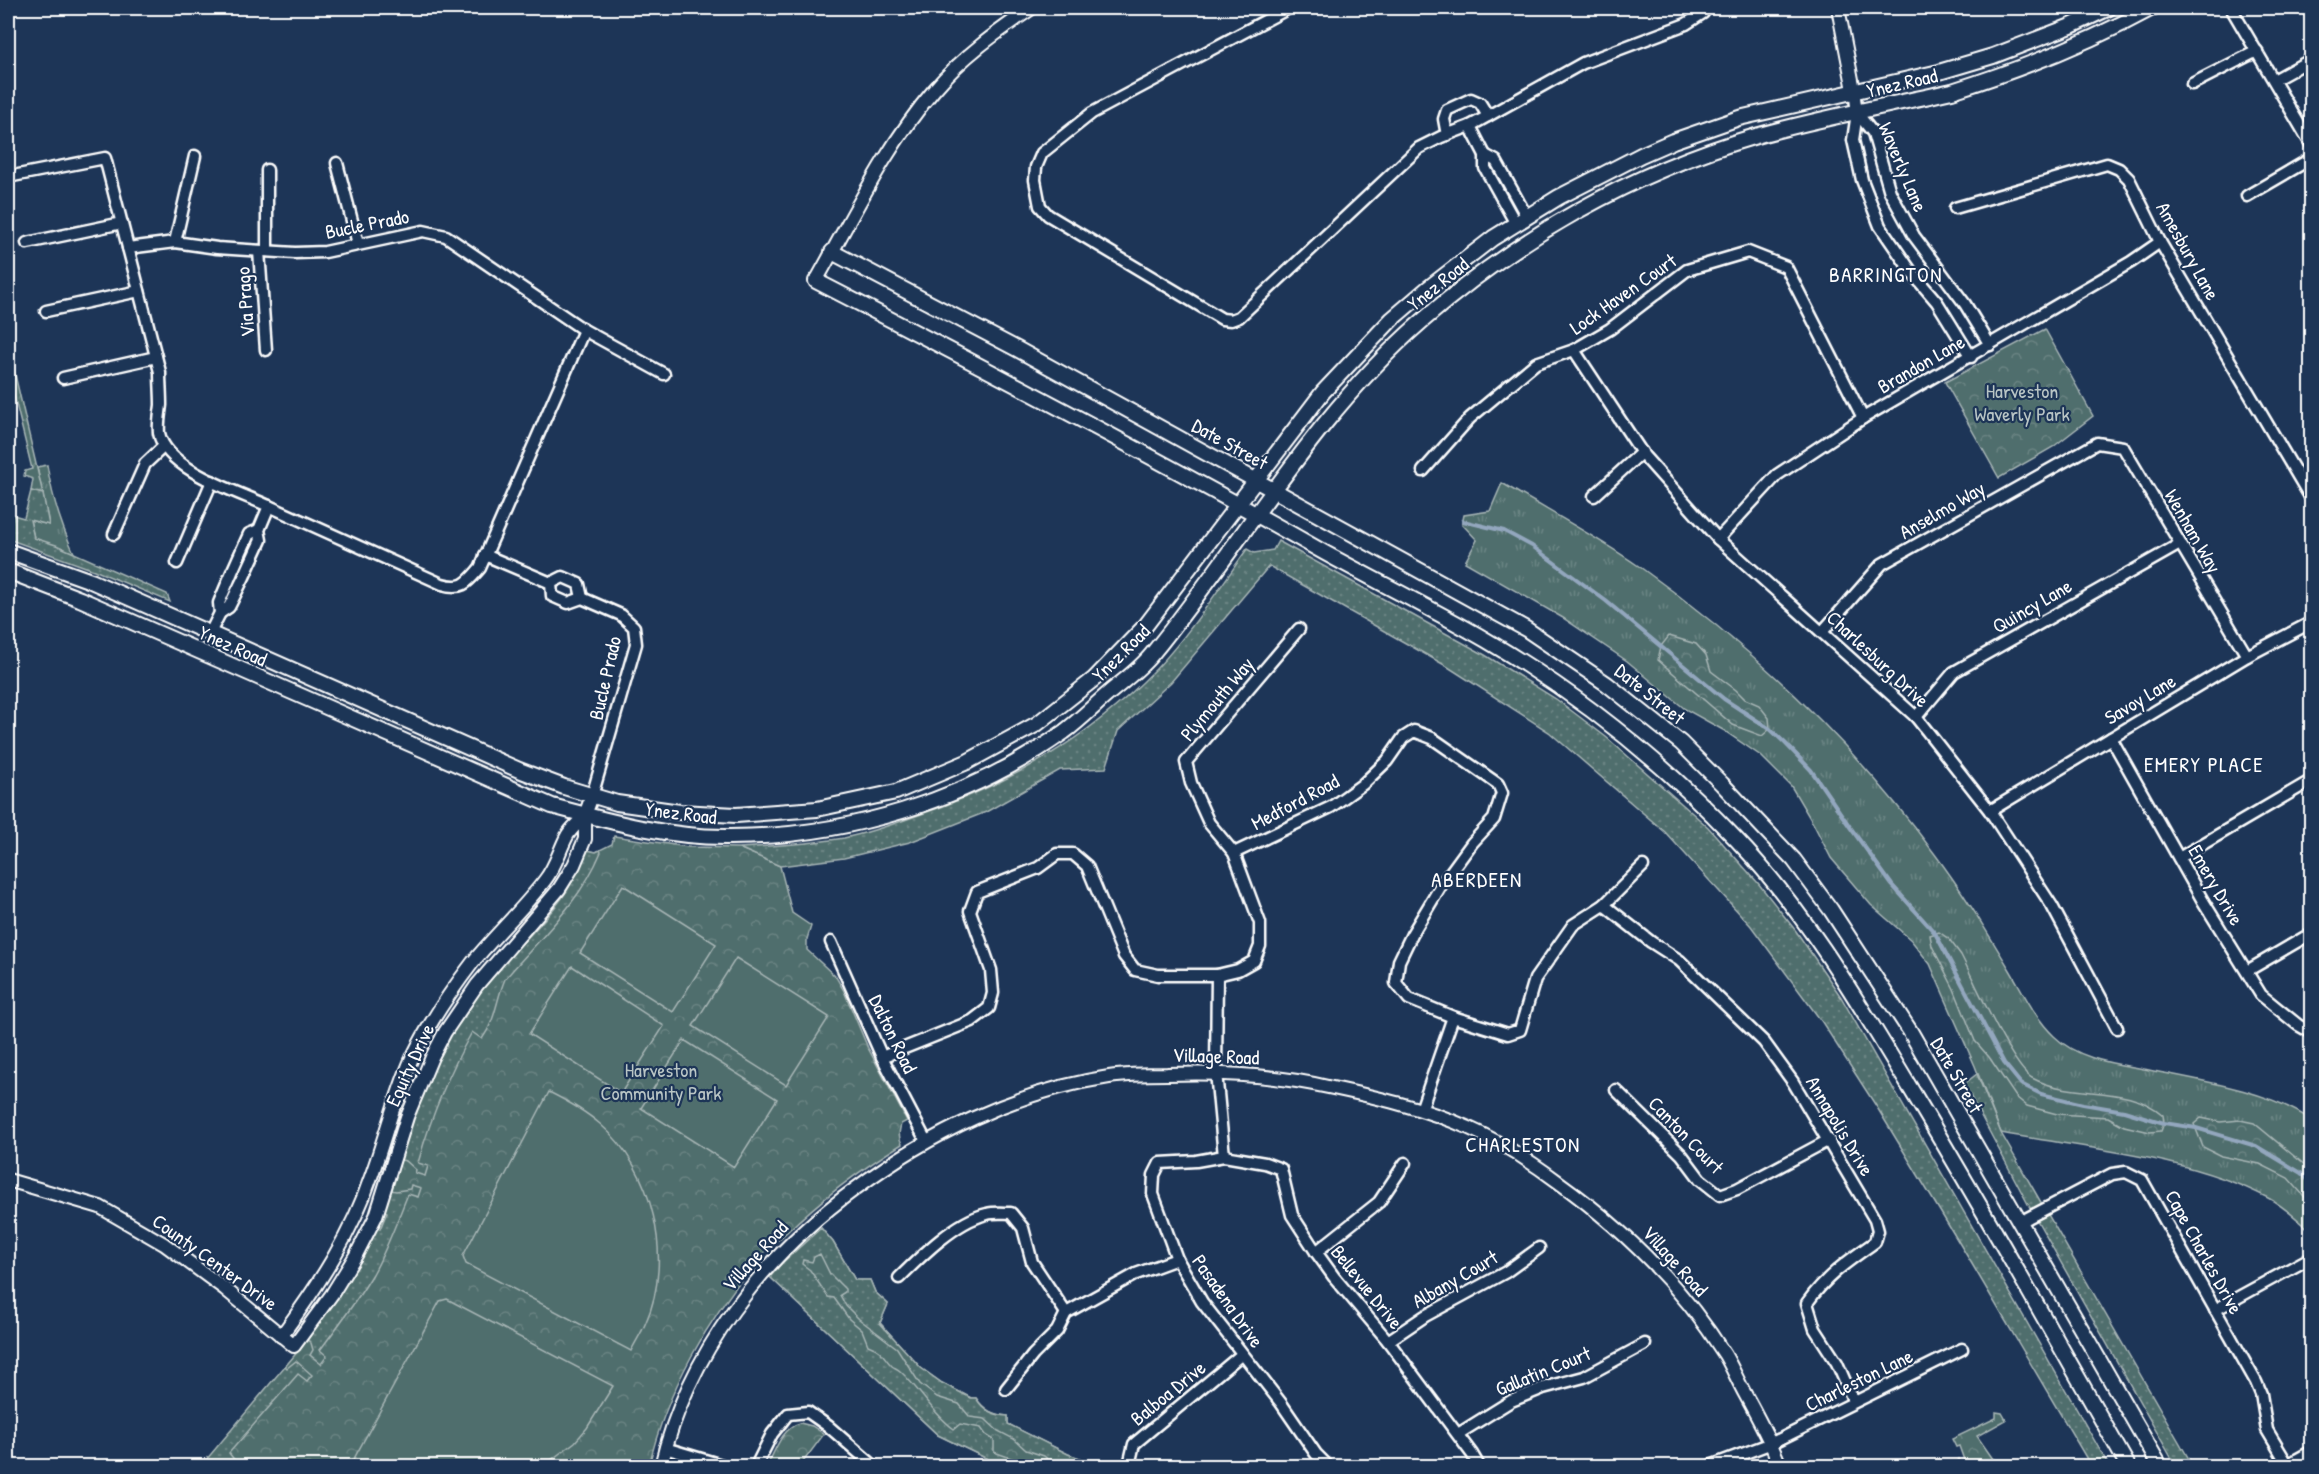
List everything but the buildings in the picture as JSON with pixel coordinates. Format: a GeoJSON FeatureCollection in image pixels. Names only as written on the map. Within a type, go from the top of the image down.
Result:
{"type":"FeatureCollection","features":[{"type":"Feature","properties":{"kind":"main road","name":"Ynez Road"},"geometry":{"type":"LineString","coordinates":[[8,551],[91,581],[519,770],[564,788],[617,803],[724,815],[817,809],[896,792],[967,762],[1037,724],[1094,679],[1146,626],[1323,392],[1392,319],[1464,260],[1521,220],[1608,171],[1673,141],[1739,118],[1939,72],[1993,56],[2071,26],[2109,8]]}},
{"type":"Feature","properties":{"kind":"main road","name":"Ynez Road"},"geometry":{"type":"LineString","coordinates":[[8,571],[80,599],[552,806],[585,816],[630,826],[723,837],[814,831],[863,822],[921,804],[973,783],[1023,758],[1065,731],[1149,657],[1338,407],[1359,384],[1420,323],[1450,298],[1535,236],[1571,213],[1620,188],[1690,158],[1756,136],[1952,92],[2060,53],[2152,8]]}},
{"type":"Feature","properties":{"kind":"main road"},"geometry":{"type":"LineString","coordinates":[[1450,298],[1458,280],[1520,236],[1525,229],[1521,220]]}},
{"type":"Feature","properties":{"kind":"main road","name":"Date Street"},"geometry":{"type":"LineString","coordinates":[[832,252],[1037,360],[1510,620],[1575,661],[1680,743],[1794,860],[1843,928],[1910,1031],[2160,1467]]}},
{"type":"Feature","properties":{"kind":"main road"},"geometry":{"type":"LineString","coordinates":[[816,281],[1088,422],[1486,640],[1619,730],[1738,841],[1817,940],[1865,1014],[1998,1238],[2128,1467]]}},
{"type":"Feature","properties":{"kind":"main road"},"geometry":{"type":"LineString","coordinates":[[140,626],[152,623],[199,642],[210,633]]}},
{"type":"Feature","properties":{"kind":"street"},"geometry":{"type":"LineString","coordinates":[[816,281],[887,152],[935,88],[995,32],[1032,8]]}},
{"type":"Feature","properties":{"kind":"street"},"geometry":{"type":"LineString","coordinates":[[1289,8],[1092,113],[1042,153],[1036,167],[1035,180],[1040,206],[1048,215],[1222,319],[1239,318],[1419,148],[1470,126],[1583,63],[1686,24],[1703,13],[1705,8]]}},
{"type":"Feature","properties":{"kind":"street"},"geometry":{"type":"LineString","coordinates":[[1838,8],[1857,113]]}},
{"type":"Feature","properties":{"kind":"street"},"geometry":{"type":"LineString","coordinates":[[2231,8],[2312,146]]}},
{"type":"Feature","properties":{"kind":"street"},"geometry":{"type":"LineString","coordinates":[[2192,84],[2257,51]]}},
{"type":"Feature","properties":{"kind":"street"},"geometry":{"type":"LineString","coordinates":[[2274,80],[2312,59]]}},
{"type":"Feature","properties":{"kind":"street"},"geometry":{"type":"LineString","coordinates":[[1447,135],[1444,119],[1447,110],[1462,101],[1471,99],[1480,103],[1488,116]]}},
{"type":"Feature","properties":{"kind":"street","name":"Waverly Lane"},"geometry":{"type":"LineString","coordinates":[[1857,113],[1873,133],[1890,192],[1914,236],[1965,304],[1990,345]]}},
{"type":"Feature","properties":{"kind":"street","name":"Waverly Lane"},"geometry":{"type":"LineString","coordinates":[[1857,113],[1853,140],[1862,180],[1880,226],[1913,274],[1937,302],[1971,357]]}},
{"type":"Feature","properties":{"kind":"street"},"geometry":{"type":"LineString","coordinates":[[1470,126],[1485,155],[1496,161],[1521,220]]}},
{"type":"Feature","properties":{"kind":"street"},"geometry":{"type":"LineString","coordinates":[[175,242],[195,156]]}},
{"type":"Feature","properties":{"kind":"street"},"geometry":{"type":"LineString","coordinates":[[13,176],[105,158],[159,372],[161,402],[159,432],[163,447],[174,459],[212,481],[454,588],[466,584],[480,568],[584,330]]}},
{"type":"Feature","properties":{"kind":"street"},"geometry":{"type":"LineString","coordinates":[[2247,196],[2312,158]]}},
{"type":"Feature","properties":{"kind":"street"},"geometry":{"type":"LineString","coordinates":[[337,162],[358,244]]}},
{"type":"Feature","properties":{"kind":"street","name":"Amesbury Lane"},"geometry":{"type":"LineString","coordinates":[[1955,208],[2107,164],[2119,169],[2129,179],[2160,242],[2312,500]]}},
{"type":"Feature","properties":{"kind":"street","name":"Via Prago"},"geometry":{"type":"LineString","coordinates":[[266,350],[263,251],[267,170]]}},
{"type":"Feature","properties":{"kind":"street"},"geometry":{"type":"LineString","coordinates":[[27,243],[122,223]]}},
{"type":"Feature","properties":{"kind":"street","name":"Bucle Prado"},"geometry":{"type":"LineString","coordinates":[[128,248],[175,242],[217,248],[325,252],[423,231],[446,236],[584,330],[664,374]]}},
{"type":"Feature","properties":{"kind":"street","name":"Brandon Lane"},"geometry":{"type":"LineString","coordinates":[[1718,539],[1777,476],[1863,418],[1971,357],[2131,262],[2160,242]]}},
{"type":"Feature","properties":{"kind":"street","name":"Lock Haven Court"},"geometry":{"type":"LineString","coordinates":[[1423,471],[1470,418],[1536,363],[1574,350],[1610,329],[1687,270],[1748,252],[1786,267],[1863,418]]}},
{"type":"Feature","properties":{"kind":"street"},"geometry":{"type":"LineString","coordinates":[[46,311],[139,291]]}},
{"type":"Feature","properties":{"kind":"street","name":"Charlesburg Drive"},"geometry":{"type":"LineString","coordinates":[[1574,350],[1642,452],[1718,539],[1916,717],[1990,811],[2052,906],[2117,1028]]}},
{"type":"Feature","properties":{"kind":"street"},"geometry":{"type":"LineString","coordinates":[[63,378],[156,357]]}},
{"type":"Feature","properties":{"kind":"street","name":"Wenham Way"},"geometry":{"type":"LineString","coordinates":[[2097,443],[2123,447],[2247,656]]}},
{"type":"Feature","properties":{"kind":"street","name":"Anselmo Way"},"geometry":{"type":"LineString","coordinates":[[1823,631],[1882,564],[2097,443]]}},
{"type":"Feature","properties":{"kind":"street"},"geometry":{"type":"LineString","coordinates":[[114,534],[145,464],[163,447]]}},
{"type":"Feature","properties":{"kind":"street"},"geometry":{"type":"LineString","coordinates":[[1594,496],[1642,452]]}},
{"type":"Feature","properties":{"kind":"street"},"geometry":{"type":"LineString","coordinates":[[177,563],[212,481]]}},
{"type":"Feature","properties":{"kind":"street"},"geometry":{"type":"LineString","coordinates":[[210,633],[220,613],[229,607],[244,577],[261,540],[259,530],[269,506]]}},
{"type":"Feature","properties":{"kind":"street"},"geometry":{"type":"LineString","coordinates":[[220,613],[219,603],[249,534],[259,530]]}},
{"type":"Feature","properties":{"kind":"street","name":"Quincy Lane"},"geometry":{"type":"LineString","coordinates":[[1916,717],[1954,672],[2180,544]]}},
{"type":"Feature","properties":{"kind":"street"},"geometry":{"type":"LineString","coordinates":[[243,547],[255,552]]}},
{"type":"Feature","properties":{"kind":"street","name":"Bucle Prado"},"geometry":{"type":"LineString","coordinates":[[485,555],[551,583],[563,577],[579,584],[582,598]]}},
{"type":"Feature","properties":{"kind":"street"},"geometry":{"type":"LineString","coordinates":[[232,572],[244,577]]}},
{"type":"Feature","properties":{"kind":"street","name":"Bucle Prado"},"geometry":{"type":"LineString","coordinates":[[551,583],[552,596],[568,603],[582,598],[621,615],[634,627],[636,644],[592,796]]}},
{"type":"Feature","properties":{"kind":"street","name":"Savoy Lane"},"geometry":{"type":"LineString","coordinates":[[1990,811],[2247,656],[2312,622]]}},
{"type":"Feature","properties":{"kind":"street","name":"Plymouth Way"},"geometry":{"type":"LineString","coordinates":[[1217,975],[1238,970],[1254,961],[1260,946],[1260,923],[1234,853],[1209,823],[1191,783],[1186,762],[1299,628]]}},
{"type":"Feature","properties":{"kind":"street","name":"Medford Road"},"geometry":{"type":"LineString","coordinates":[[1234,853],[1331,807],[1363,784],[1387,761],[1403,738],[1414,731],[1432,738],[1498,784],[1502,793],[1494,819],[1472,843],[1442,884],[1412,934],[1399,961],[1396,983],[1409,999],[1453,1017]]}},
{"type":"Feature","properties":{"kind":"street","name":"Emery Drive"},"geometry":{"type":"LineString","coordinates":[[2110,738],[2261,995],[2298,1025],[2312,1033]]}},
{"type":"Feature","properties":{"kind":"street"},"geometry":{"type":"LineString","coordinates":[[2179,858],[2312,780]]}},
{"type":"Feature","properties":{"kind":"street","name":"Equity Drive"},"geometry":{"type":"LineString","coordinates":[[294,1346],[326,1303],[356,1255],[376,1216],[407,1117],[421,1080],[445,1032],[477,985],[559,889],[574,865],[585,838],[585,816],[592,796]]}},
{"type":"Feature","properties":{"kind":"street","name":"Equity Drive"},"geometry":{"type":"LineString","coordinates":[[281,1336],[320,1281],[351,1226],[372,1174],[401,1083],[430,1026],[473,962],[547,878],[558,860],[568,834],[585,816]]}},
{"type":"Feature","properties":{"kind":"street"},"geometry":{"type":"LineString","coordinates":[[882,1057],[972,1021],[988,1008],[993,993],[991,970],[970,911],[977,892],[1038,868],[1057,854],[1074,854],[1087,866],[1124,956],[1135,970],[1158,975],[1217,975],[1216,1072],[1224,1156]]}},
{"type":"Feature","properties":{"kind":"street"},"geometry":{"type":"LineString","coordinates":[[1421,1110],[1453,1017],[1508,1034],[1520,1030],[1535,978],[1573,925],[1604,905],[1643,866]]}},
{"type":"Feature","properties":{"kind":"street","name":"Annapolis Drive"},"geometry":{"type":"LineString","coordinates":[[1604,905],[1651,942],[1679,960],[1764,1042],[1793,1082],[1875,1220],[1878,1231],[1875,1242],[1827,1278],[1808,1303],[1815,1329],[1837,1363],[1854,1402]]}},
{"type":"Feature","properties":{"kind":"street"},"geometry":{"type":"LineString","coordinates":[[2247,971],[2312,933]]}},
{"type":"Feature","properties":{"kind":"street","name":"Dalton Road"},"geometry":{"type":"LineString","coordinates":[[831,942],[882,1057],[926,1141]]}},
{"type":"Feature","properties":{"kind":"street","name":"Village Road"},"geometry":{"type":"LineString","coordinates":[[661,1467],[665,1448],[694,1374],[734,1307],[759,1276],[828,1208],[926,1141],[975,1118],[1066,1087],[1110,1077],[1216,1072],[1301,1081],[1384,1098],[1421,1110],[1470,1128],[1514,1151],[1594,1207],[1641,1249],[1682,1294],[1726,1356],[1772,1443],[1780,1467]]}},
{"type":"Feature","properties":{"kind":"street","name":"Canton Court"},"geometry":{"type":"LineString","coordinates":[[1616,1090],[1682,1155],[1700,1179],[1720,1196],[1737,1190],[1828,1140]]}},
{"type":"Feature","properties":{"kind":"street","name":"Bellevue Drive"},"geometry":{"type":"LineString","coordinates":[[1224,1156],[1265,1163],[1281,1169],[1292,1215],[1316,1252],[1388,1341],[1458,1434],[1479,1467]]}},
{"type":"Feature","properties":{"kind":"street","name":"Pasadena Drive"},"geometry":{"type":"LineString","coordinates":[[1224,1156],[1189,1162],[1160,1163],[1154,1175],[1153,1194],[1177,1259],[1202,1302],[1328,1467]]}},
{"type":"Feature","properties":{"kind":"street"},"geometry":{"type":"LineString","coordinates":[[1316,1252],[1379,1202],[1405,1163]]}},
{"type":"Feature","properties":{"kind":"street","name":"Cape Charles Drive"},"geometry":{"type":"LineString","coordinates":[[2020,1222],[2112,1174],[2126,1172],[2142,1180],[2256,1382],[2261,1394],[2267,1430],[2287,1466]]}},
{"type":"Feature","properties":{"kind":"street","name":"County Center Drive"},"geometry":{"type":"LineString","coordinates":[[8,1180],[100,1207],[164,1244],[225,1289],[294,1346]]}},
{"type":"Feature","properties":{"kind":"street"},"geometry":{"type":"LineString","coordinates":[[899,1278],[922,1255],[956,1228],[987,1214],[1011,1213],[1023,1228],[1032,1262],[1066,1313]]}},
{"type":"Feature","properties":{"kind":"street","name":"Albany Court"},"geometry":{"type":"LineString","coordinates":[[1388,1341],[1425,1316],[1506,1272],[1539,1248]]}},
{"type":"Feature","properties":{"kind":"street"},"geometry":{"type":"LineString","coordinates":[[2215,1310],[2312,1257]]}},
{"type":"Feature","properties":{"kind":"street"},"geometry":{"type":"LineString","coordinates":[[1006,1389],[1056,1331],[1066,1313],[1136,1274],[1177,1259]]}},
{"type":"Feature","properties":{"kind":"street","name":"Gallatin Court"},"geometry":{"type":"LineString","coordinates":[[1458,1434],[1511,1401],[1543,1388],[1584,1377],[1645,1344]]}},
{"type":"Feature","properties":{"kind":"street","name":"Charleston Lane"},"geometry":{"type":"LineString","coordinates":[[1772,1443],[1962,1349]]}},
{"type":"Feature","properties":{"kind":"street","name":"Balboa Drive"},"geometry":{"type":"LineString","coordinates":[[1130,1467],[1134,1444],[1242,1354]]}},
{"type":"Feature","properties":{"kind":"street"},"geometry":{"type":"LineString","coordinates":[[756,1467],[772,1434],[788,1414],[808,1413],[828,1426],[874,1467]]}},
{"type":"Feature","properties":{"kind":"street"},"geometry":{"type":"LineString","coordinates":[[1710,1467],[1772,1443]]}},
{"type":"Feature","properties":{"kind":"street"},"geometry":{"type":"LineString","coordinates":[[665,1448],[725,1467]]}},
{"type":"Feature","properties":{"kind":"street"},"geometry":{"type":"LineString","coordinates":[[2287,1466],[2312,1451]]}},
{"type":"Feature","properties":{"kind":"green space","name":"Harveston Waverly Park"},"geometry":{"type":"Polygon","coordinates":[[[2045,329],[2093,416],[2053,447],[1999,478],[1945,382],[2045,329]]]}},
{"type":"Feature","properties":{"kind":"green space"},"geometry":{"type":"Polygon","coordinates":[[[8,345],[43,494],[31,491],[33,479],[24,476],[25,471],[32,469],[8,371],[8,345]]]}},
{"type":"Feature","properties":{"kind":"green space"},"geometry":{"type":"Polygon","coordinates":[[[47,465],[58,511],[75,555],[34,538],[30,520],[49,525],[37,467],[47,465]]]}},
{"type":"Feature","properties":{"kind":"green space"},"geometry":{"type":"Polygon","coordinates":[[[1502,483],[1640,567],[1722,630],[1798,698],[1869,773],[1934,853],[1973,910],[2035,1013],[2047,1029],[2064,1044],[2099,1060],[2255,1094],[2275,1101],[2311,1120],[2311,1231],[2274,1201],[2205,1172],[2138,1156],[2001,1133],[1975,1066],[1930,964],[1911,940],[1871,905],[1831,858],[1791,786],[1761,756],[1723,730],[1685,709],[1627,661],[1563,618],[1465,562],[1477,540],[1462,524],[1464,515],[1490,511],[1502,483]]]}},
{"type":"Feature","properties":{"kind":"green space"},"geometry":{"type":"Polygon","coordinates":[[[31,491],[43,494],[49,525],[30,520],[34,538],[56,545],[167,594],[170,602],[94,570],[8,539],[13,515],[24,518],[31,491]]]}},
{"type":"Feature","properties":{"kind":"green space"},"geometry":{"type":"Polygon","coordinates":[[[1278,541],[1485,655],[1556,699],[1606,737],[1708,827],[1758,883],[1796,931],[1841,997],[2109,1466],[2091,1466],[1972,1264],[1822,1022],[1751,926],[1665,832],[1549,732],[1448,667],[1269,566],[1171,682],[1118,731],[1106,768],[1060,770],[986,812],[910,842],[844,858],[780,866],[739,848],[818,842],[870,831],[948,804],[1013,775],[1044,758],[1102,718],[1156,669],[1192,626],[1247,549],[1254,553],[1273,550],[1278,541]]]}},
{"type":"Feature","properties":{"kind":"green space"},"geometry":{"type":"Polygon","coordinates":[[[1669,636],[1696,644],[1706,655],[1711,671],[1745,699],[1759,705],[1769,718],[1770,729],[1762,736],[1733,725],[1658,660],[1661,646],[1669,636]]]}},
{"type":"Feature","properties":{"kind":"green space","name":"Harveston Community Park"},"geometry":{"type":"Polygon","coordinates":[[[614,836],[688,847],[739,848],[780,866],[792,913],[811,926],[807,939],[807,950],[836,977],[868,1048],[907,1121],[901,1124],[899,1136],[902,1144],[813,1208],[759,1258],[723,1305],[692,1356],[666,1410],[649,1466],[226,1466],[211,1455],[304,1344],[352,1273],[383,1210],[413,1115],[465,1011],[561,900],[574,880],[587,850],[596,852],[612,844],[614,836]]]}},
{"type":"Feature","properties":{"kind":"green space"},"geometry":{"type":"Polygon","coordinates":[[[587,850],[596,852],[600,850],[601,852],[582,888],[571,904],[505,979],[493,1017],[482,1039],[472,1032],[463,1048],[434,1112],[423,1146],[418,1163],[428,1166],[425,1176],[415,1173],[416,1170],[406,1161],[401,1160],[424,1090],[445,1046],[486,984],[544,920],[570,887],[587,850]]]}},
{"type":"Feature","properties":{"kind":"green space"},"geometry":{"type":"Polygon","coordinates":[[[623,885],[716,944],[673,1012],[580,953],[623,885]]]}},
{"type":"Feature","properties":{"kind":"green space"},"geometry":{"type":"Polygon","coordinates":[[[1939,932],[1949,939],[1961,955],[2004,1041],[2024,1071],[2032,1078],[2048,1085],[2117,1095],[2149,1105],[2163,1115],[2164,1123],[2161,1131],[2150,1132],[2124,1126],[2108,1117],[2057,1114],[2027,1106],[2016,1097],[1989,1057],[1975,1041],[1954,989],[1932,946],[1930,935],[1939,932]]]}},
{"type":"Feature","properties":{"kind":"green space"},"geometry":{"type":"Polygon","coordinates":[[[736,958],[829,1017],[786,1085],[693,1026],[736,958]]]}},
{"type":"Feature","properties":{"kind":"green space"},"geometry":{"type":"Polygon","coordinates":[[[572,966],[664,1026],[621,1093],[529,1034],[572,966]]]}},
{"type":"Feature","properties":{"kind":"green space"},"geometry":{"type":"Polygon","coordinates":[[[684,1040],[777,1099],[734,1167],[641,1108],[684,1040]]]}},
{"type":"Feature","properties":{"kind":"green space"},"geometry":{"type":"Polygon","coordinates":[[[1977,1074],[2001,1133],[2193,1466],[2176,1466],[2029,1206],[1964,1084],[1977,1074]]]}},
{"type":"Feature","properties":{"kind":"green space"},"geometry":{"type":"Polygon","coordinates":[[[549,1092],[576,1106],[600,1124],[618,1143],[633,1165],[645,1190],[658,1243],[658,1270],[654,1297],[646,1322],[631,1351],[466,1264],[463,1256],[549,1092]]]}},
{"type":"Feature","properties":{"kind":"green space"},"geometry":{"type":"Polygon","coordinates":[[[2201,1118],[2220,1122],[2240,1120],[2254,1123],[2311,1170],[2311,1204],[2288,1178],[2260,1164],[2221,1156],[2203,1147],[2194,1124],[2201,1118]]]}},
{"type":"Feature","properties":{"kind":"green space"},"geometry":{"type":"Polygon","coordinates":[[[411,1185],[421,1188],[418,1197],[408,1194],[373,1274],[320,1350],[327,1356],[321,1364],[310,1355],[313,1350],[311,1343],[307,1340],[352,1273],[376,1228],[380,1229],[387,1212],[383,1210],[391,1190],[410,1189],[411,1185]]]}},
{"type":"Feature","properties":{"kind":"green space"},"geometry":{"type":"Polygon","coordinates":[[[821,1228],[833,1242],[855,1280],[870,1280],[875,1292],[888,1304],[880,1323],[921,1368],[942,1383],[971,1398],[976,1398],[989,1411],[1008,1416],[1008,1424],[1068,1454],[1103,1466],[1002,1466],[938,1435],[770,1277],[821,1228]]]}},
{"type":"Feature","properties":{"kind":"green space"},"geometry":{"type":"Polygon","coordinates":[[[821,1228],[833,1242],[855,1280],[870,1280],[875,1292],[888,1304],[880,1323],[921,1368],[942,1383],[971,1398],[976,1398],[989,1412],[1008,1416],[1008,1424],[1068,1454],[1103,1466],[1054,1465],[1044,1456],[1026,1450],[985,1419],[970,1417],[959,1404],[937,1397],[920,1384],[897,1348],[846,1306],[840,1295],[845,1292],[845,1289],[830,1274],[820,1254],[814,1257],[812,1262],[803,1260],[802,1264],[810,1270],[828,1297],[834,1298],[849,1319],[862,1330],[868,1345],[880,1352],[907,1378],[946,1423],[954,1429],[960,1424],[981,1428],[994,1440],[994,1452],[1033,1466],[1002,1466],[938,1435],[770,1277],[821,1228]]]}},
{"type":"Feature","properties":{"kind":"green space"},"geometry":{"type":"Polygon","coordinates":[[[447,1299],[613,1386],[587,1428],[575,1442],[543,1466],[350,1466],[440,1301],[447,1299]]]}},
{"type":"Feature","properties":{"kind":"green space"},"geometry":{"type":"Polygon","coordinates":[[[296,1361],[312,1375],[307,1381],[298,1374],[229,1453],[239,1466],[201,1466],[285,1366],[287,1368],[296,1361]]]}},
{"type":"Feature","properties":{"kind":"green space"},"geometry":{"type":"Polygon","coordinates":[[[1996,1412],[2002,1413],[2006,1420],[1977,1436],[1995,1459],[1996,1466],[1949,1466],[1959,1459],[1960,1462],[1964,1460],[1959,1446],[1956,1447],[1952,1439],[1996,1418],[1996,1412]]]}},
{"type":"Feature","properties":{"kind":"green space"},"geometry":{"type":"Polygon","coordinates":[[[800,1423],[812,1426],[824,1434],[800,1466],[767,1466],[784,1435],[800,1423]]]}},
{"type":"Feature","properties":{"kind":"waterway"},"geometry":{"type":"LineString","coordinates":[[1463,521],[1504,531],[1532,546],[1606,601],[1724,699],[1770,729],[1785,743],[1811,770],[1892,885],[1935,933],[2004,1063],[2021,1084],[2041,1094],[2124,1111],[2164,1123],[2196,1128],[2256,1146],[2301,1173],[2312,1183]]}},
{"type":"Feature","properties":{"kind":"district","name":"BARRINGTON"},"geometry":{"type":"Point","coordinates":[1886,275]}},
{"type":"Feature","properties":{"kind":"district","name":"EMERY PLACE"},"geometry":{"type":"Point","coordinates":[2204,765]}},
{"type":"Feature","properties":{"kind":"district","name":"ABERDEEN"},"geometry":{"type":"Point","coordinates":[1477,880]}},
{"type":"Feature","properties":{"kind":"district","name":"CHARLESTON"},"geometry":{"type":"Point","coordinates":[1523,1145]}}]}
